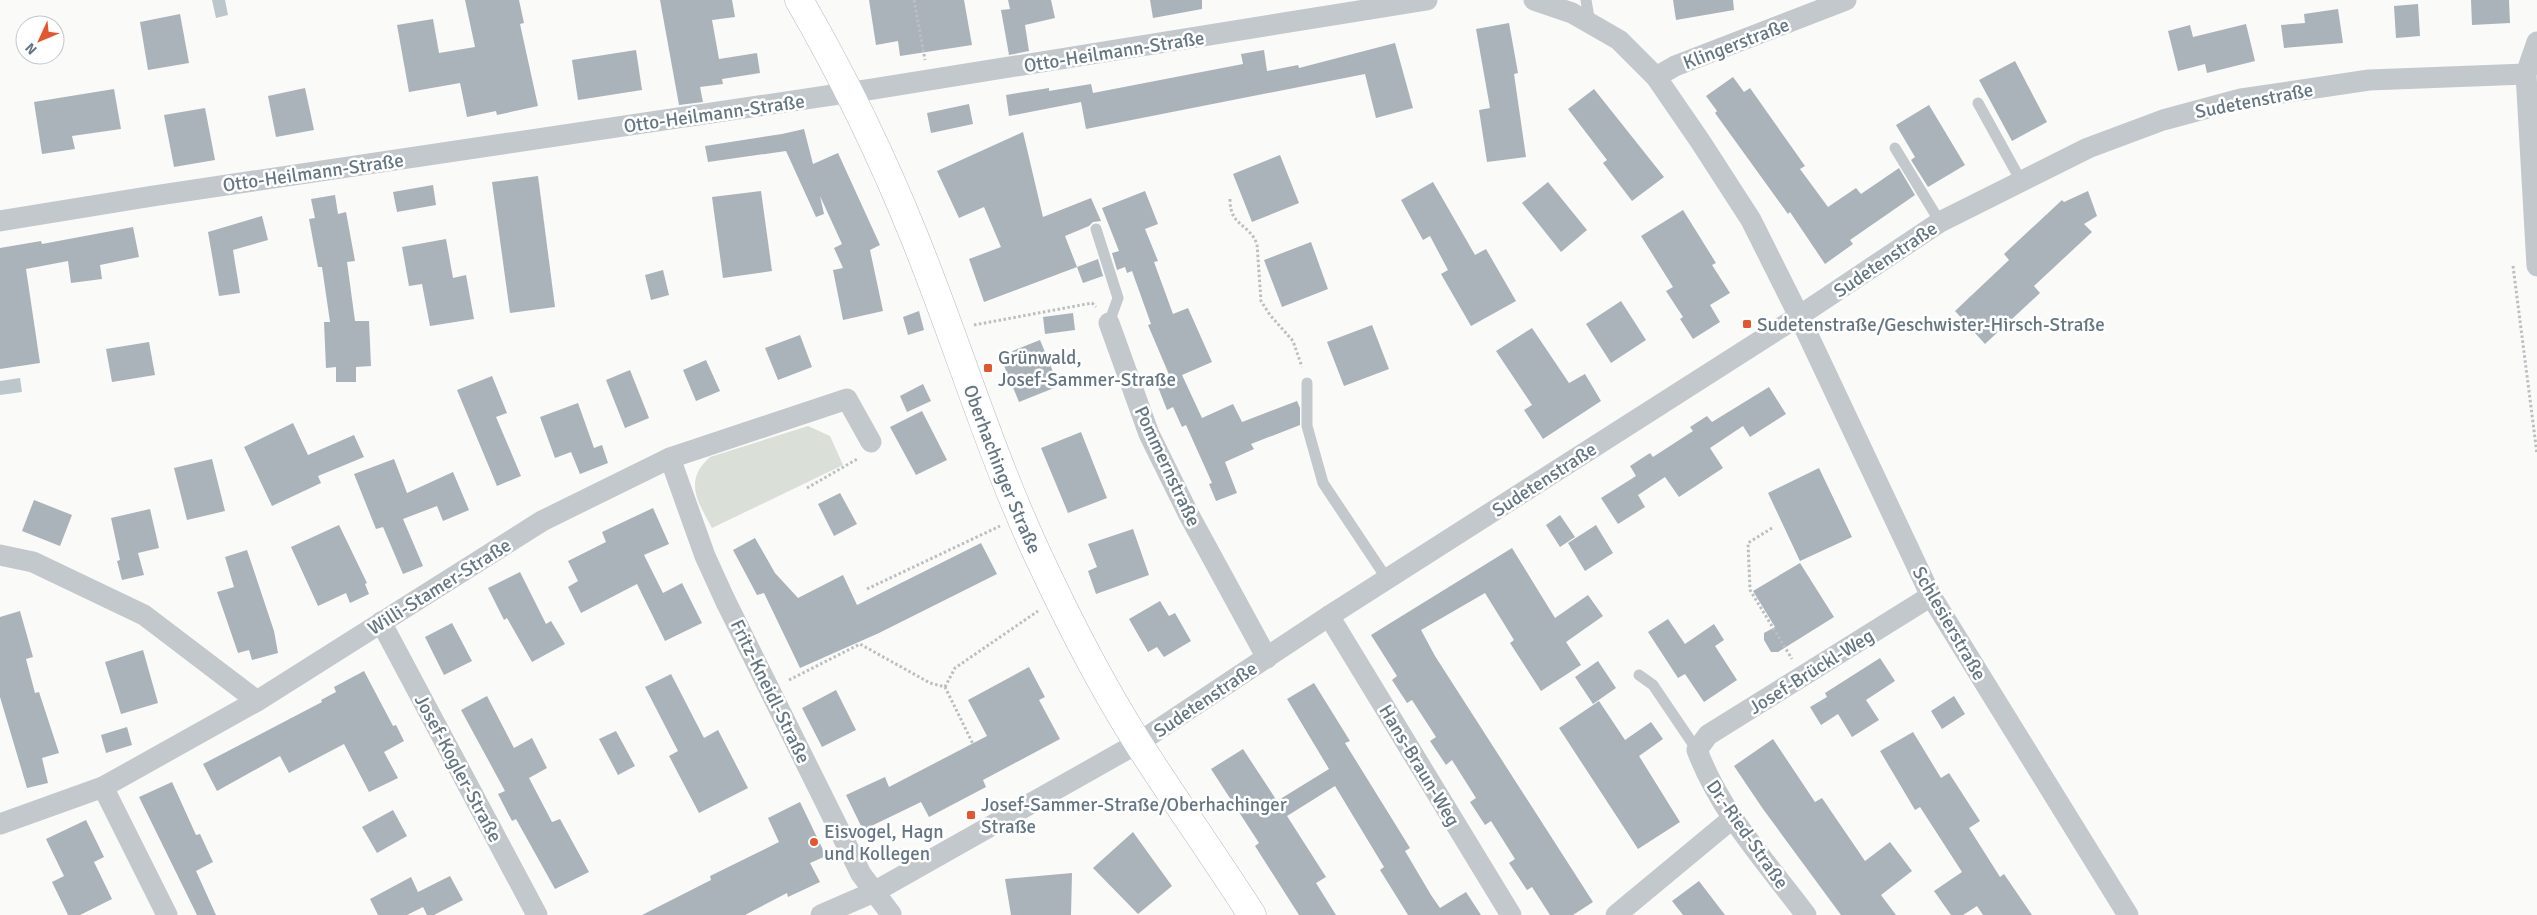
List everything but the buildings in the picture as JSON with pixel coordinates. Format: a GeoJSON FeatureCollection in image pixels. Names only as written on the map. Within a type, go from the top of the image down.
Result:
{"type":"FeatureCollection","features":[{"type":"Feature","properties":{"kind":"main road","name":"Oberhachinger Straße"},"geometry":{"type":"LineString","coordinates":[[799,0],[851,92],[915,237],[982,416],[1040,561],[1106,689],[1138,743],[1252,915]]}},
{"type":"Feature","properties":{"kind":"street","name":"Otto-Heilmann-Straße"},"geometry":{"type":"LineString","coordinates":[[0,221],[929,80],[1427,0]]}},
{"type":"Feature","properties":{"kind":"street"},"geometry":{"type":"LineString","coordinates":[[1534,0],[1572,13],[1619,40],[1656,77]]}},
{"type":"Feature","properties":{"kind":"street","name":"Klingerstraße"},"geometry":{"type":"LineString","coordinates":[[1656,77],[1675,66],[1846,0]]}},
{"type":"Feature","properties":{"kind":"street"},"geometry":{"type":"LineString","coordinates":[[2537,42],[2526,74],[2537,266]]}},
{"type":"Feature","properties":{"kind":"street","name":"Sudetenstraße"},"geometry":{"type":"LineString","coordinates":[[832,913],[874,892],[1138,743],[1329,616],[1799,316],[1940,222],[2021,181],[2088,148],[2163,120],[2241,99],[2369,80],[2526,74]]}},
{"type":"Feature","properties":{"kind":"street","name":"Schlesierstraße"},"geometry":{"type":"LineString","coordinates":[[1656,77],[1700,141],[1750,220],[1799,316],[1931,596],[2122,913]]}},
{"type":"Feature","properties":{"kind":"street","name":"Pommernstraße"},"geometry":{"type":"LineString","coordinates":[[1109,323],[1150,434],[1194,524],[1267,658]]}},
{"type":"Feature","properties":{"kind":"street","name":"Willi-Stamer-Straße"},"geometry":{"type":"LineString","coordinates":[[0,824],[103,787],[257,701],[542,521],[670,458],[847,399],[871,442]]}},
{"type":"Feature","properties":{"kind":"street","name":"Fritz-Kneidl-Straße"},"geometry":{"type":"LineString","coordinates":[[670,458],[705,556],[861,874],[890,914]]}},
{"type":"Feature","properties":{"kind":"street"},"geometry":{"type":"LineString","coordinates":[[0,556],[33,562],[144,615],[257,701]]}},
{"type":"Feature","properties":{"kind":"street","name":"Josef-Brückl-Weg"},"geometry":{"type":"LineString","coordinates":[[1696,750],[1708,735],[1931,596]]}},
{"type":"Feature","properties":{"kind":"street","name":"Hans-Braun-Weg"},"geometry":{"type":"LineString","coordinates":[[1329,616],[1511,915]]}},
{"type":"Feature","properties":{"kind":"street","name":"Josef-Kogler-Straße"},"geometry":{"type":"LineString","coordinates":[[381,622],[537,915]]}},
{"type":"Feature","properties":{"kind":"street","name":"Dr.-Ried-Straße"},"geometry":{"type":"LineString","coordinates":[[1696,750],[1704,771],[1733,818],[1806,915]]}},
{"type":"Feature","properties":{"kind":"street"},"geometry":{"type":"LineString","coordinates":[[103,787],[167,915]]}},
{"type":"Feature","properties":{"kind":"street"},"geometry":{"type":"LineString","coordinates":[[1616,915],[1733,818]]}},
{"type":"Feature","properties":{"kind":"lane"},"geometry":{"type":"LineString","coordinates":[[1586,0],[1590,24]]}},
{"type":"Feature","properties":{"kind":"lane"},"geometry":{"type":"LineString","coordinates":[[1978,103],[2021,181]]}},
{"type":"Feature","properties":{"kind":"lane"},"geometry":{"type":"LineString","coordinates":[[1895,148],[1940,222]]}},
{"type":"Feature","properties":{"kind":"lane"},"geometry":{"type":"LineString","coordinates":[[1096,229],[1118,298],[1109,323]]}},
{"type":"Feature","properties":{"kind":"lane"},"geometry":{"type":"LineString","coordinates":[[1307,383],[1307,426],[1322,483],[1387,579]]}},
{"type":"Feature","properties":{"kind":"lane"},"geometry":{"type":"LineString","coordinates":[[1639,675],[1653,685],[1696,750]]}},
{"type":"Feature","properties":{"kind":"path"},"geometry":{"type":"LineString","coordinates":[[914,0],[929,80]]}},
{"type":"Feature","properties":{"kind":"path"},"geometry":{"type":"LineString","coordinates":[[1230,199],[1230,212],[1253,235],[1257,244],[1261,301],[1270,316],[1293,341],[1307,383]]}},
{"type":"Feature","properties":{"kind":"path"},"geometry":{"type":"LineString","coordinates":[[970,326],[1092,302],[1109,323]]}},
{"type":"Feature","properties":{"kind":"path"},"geometry":{"type":"LineString","coordinates":[[807,488],[864,455],[871,442]]}},
{"type":"Feature","properties":{"kind":"path"},"geometry":{"type":"LineString","coordinates":[[867,588],[1005,524]]}},
{"type":"Feature","properties":{"kind":"path"},"geometry":{"type":"LineString","coordinates":[[1772,528],[1748,543],[1750,590],[1802,676]]}},
{"type":"Feature","properties":{"kind":"path"},"geometry":{"type":"LineString","coordinates":[[945,687],[955,668],[1034,613]]}},
{"type":"Feature","properties":{"kind":"path"},"geometry":{"type":"LineString","coordinates":[[771,689],[860,644],[930,683],[945,687],[972,744]]}},
{"type":"Feature","properties":{"kind":"shaded area"},"geometry":{"type":"Polygon","coordinates":[[[212,0],[225,0],[228,15],[216,18],[212,0]]]}},
{"type":"Feature","properties":{"kind":"shaded area"},"geometry":{"type":"Polygon","coordinates":[[[20,378],[22,392],[0,395],[0,381],[20,378]]]}},
{"type":"Feature","properties":{"kind":"shaded area"},"geometry":{"type":"Polygon","coordinates":[[[808,426],[830,436],[843,465],[712,528],[698,500],[695,483],[702,466],[710,457],[808,426]]]}},
{"type":"Feature","properties":{"kind":"place","name":"Sudetenstraße/Geschwister-Hirsch-Straße"},"geometry":{"type":"Point","coordinates":[1747,324]}},
{"type":"Feature","properties":{"kind":"place","name":"Grünwald, Josef-Sammer-Straße"},"geometry":{"type":"Point","coordinates":[988,368]}},
{"type":"Feature","properties":{"kind":"place","name":"Josef-Sammer-Straße/Oberhachinger Straße"},"geometry":{"type":"Point","coordinates":[971,815]}},
{"type":"Feature","properties":{"kind":"place","name":"Eisvogel, Hagn und Kollegen"},"geometry":{"type":"Point","coordinates":[814,842]}}]}
